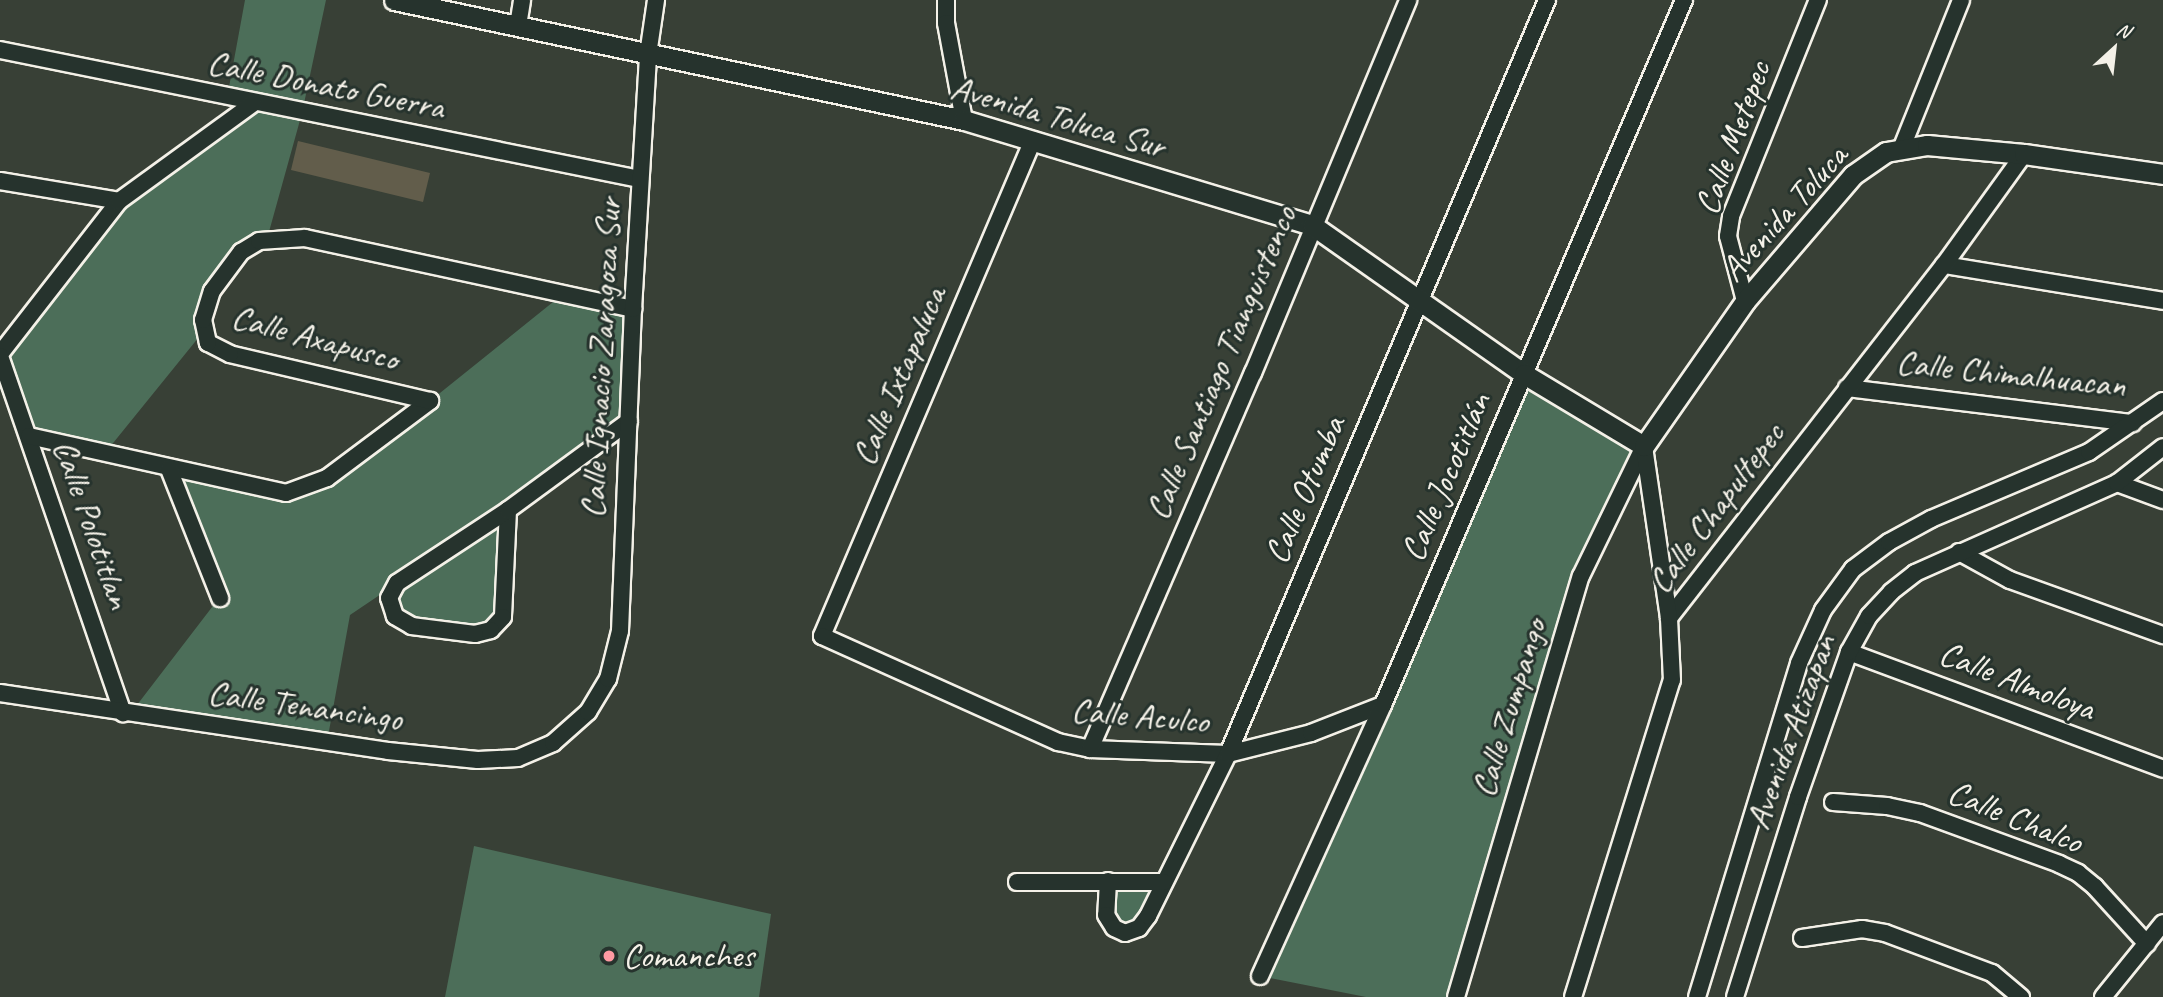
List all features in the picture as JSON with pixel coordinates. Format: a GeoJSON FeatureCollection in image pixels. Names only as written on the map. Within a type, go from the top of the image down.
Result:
{"type":"FeatureCollection","features":[{"type":"Feature","properties":{"kind":"street","name":"Avenida Toluca Sur"},"geometry":{"type":"LineString","coordinates":[[396,0],[964,120],[1312,225],[1524,374],[1644,446]]}},
{"type":"Feature","properties":{"kind":"street"},"geometry":{"type":"LineString","coordinates":[[519,26],[522,0]]}},
{"type":"Feature","properties":{"kind":"street","name":"Calle Ignacio Zaragoza Sur"},"geometry":{"type":"LineString","coordinates":[[588,712],[608,679],[620,631],[640,179],[648,55],[656,0]]}},
{"type":"Feature","properties":{"kind":"street"},"geometry":{"type":"LineString","coordinates":[[946,0],[946,23],[964,120]]}},
{"type":"Feature","properties":{"kind":"street","name":"Calle Santiago Tianguistenco"},"geometry":{"type":"LineString","coordinates":[[1090,749],[1253,373],[1312,225],[1408,0]]}},
{"type":"Feature","properties":{"kind":"street","name":"Calle Otumba"},"geometry":{"type":"LineString","coordinates":[[1108,881],[1106,915],[1114,928],[1125,933],[1139,928],[1148,916],[1228,754],[1547,0]]}},
{"type":"Feature","properties":{"kind":"street","name":"Calle Jocotitlán"},"geometry":{"type":"LineString","coordinates":[[1259,976],[1383,705],[1684,0]]}},
{"type":"Feature","properties":{"kind":"street","name":"Calle Metepec"},"geometry":{"type":"LineString","coordinates":[[1745,300],[1728,236],[1731,216],[1818,0]]}},
{"type":"Feature","properties":{"kind":"street"},"geometry":{"type":"LineString","coordinates":[[1902,147],[1961,0]]}},
{"type":"Feature","properties":{"kind":"street","name":"Calle Donato Guerra"},"geometry":{"type":"LineString","coordinates":[[0,50],[640,179]]}},
{"type":"Feature","properties":{"kind":"street"},"geometry":{"type":"LineString","coordinates":[[0,355],[119,201],[254,103]]}},
{"type":"Feature","properties":{"kind":"street","name":"Calle Ixtapaluca"},"geometry":{"type":"LineString","coordinates":[[822,636],[1033,141]]}},
{"type":"Feature","properties":{"kind":"street","name":"Avenida Toluca"},"geometry":{"type":"LineString","coordinates":[[1644,446],[1745,300],[1853,175],[1871,161],[1902,147],[1927,145],[2024,154],[2163,174]]}},
{"type":"Feature","properties":{"kind":"street","name":"Calle Chapultepec"},"geometry":{"type":"LineString","coordinates":[[1573,997],[1672,680],[1669,618],[1944,265],[2024,154]]}},
{"type":"Feature","properties":{"kind":"street"},"geometry":{"type":"LineString","coordinates":[[0,181],[119,201]]}},
{"type":"Feature","properties":{"kind":"street","name":"Calle Axapusco"},"geometry":{"type":"LineString","coordinates":[[29,436],[169,470],[286,493],[307,488],[327,478],[430,401],[230,354],[208,343],[203,320],[212,291],[242,252],[258,241],[305,239],[633,309]]}},
{"type":"Feature","properties":{"kind":"street"},"geometry":{"type":"LineString","coordinates":[[1944,265],[2163,301]]}},
{"type":"Feature","properties":{"kind":"street","name":"Calle Polotitlan"},"geometry":{"type":"LineString","coordinates":[[0,355],[123,713]]}},
{"type":"Feature","properties":{"kind":"street","name":"Calle Chimalhuacan"},"geometry":{"type":"LineString","coordinates":[[1847,388],[2133,423],[2163,401]]}},
{"type":"Feature","properties":{"kind":"street"},"geometry":{"type":"LineString","coordinates":[[508,510],[503,617],[491,630],[475,634],[412,626],[395,616],[389,598],[397,583],[508,510],[629,421]]}},
{"type":"Feature","properties":{"kind":"street"},"geometry":{"type":"LineString","coordinates":[[1697,997],[1799,663],[1823,610],[1853,569],[1889,542],[1931,519],[2089,452],[2133,423]]}},
{"type":"Feature","properties":{"kind":"street"},"geometry":{"type":"LineString","coordinates":[[1644,446],[1669,618]]}},
{"type":"Feature","properties":{"kind":"street","name":"Calle Zumpango"},"geometry":{"type":"LineString","coordinates":[[1456,997],[1581,576],[1644,446]]}},
{"type":"Feature","properties":{"kind":"street","name":"Avenida Atizapan"},"geometry":{"type":"LineString","coordinates":[[1735,997],[1798,797],[1849,652],[1869,617],[1891,592],[1915,573],[2117,482],[2163,447]]}},
{"type":"Feature","properties":{"kind":"street"},"geometry":{"type":"LineString","coordinates":[[169,470],[220,598]]}},
{"type":"Feature","properties":{"kind":"street"},"geometry":{"type":"LineString","coordinates":[[2117,482],[2163,499]]}},
{"type":"Feature","properties":{"kind":"street"},"geometry":{"type":"LineString","coordinates":[[1959,552],[2010,580],[2163,635]]}},
{"type":"Feature","properties":{"kind":"street","name":"Calle Aculco"},"geometry":{"type":"LineString","coordinates":[[822,636],[1058,742],[1090,749],[1228,754],[1311,733],[1383,705]]}},
{"type":"Feature","properties":{"kind":"street","name":"Calle Almoloya"},"geometry":{"type":"LineString","coordinates":[[1849,652],[2163,769]]}},
{"type":"Feature","properties":{"kind":"street","name":"Calle Tenancingo"},"geometry":{"type":"LineString","coordinates":[[0,693],[388,751],[478,760],[518,758],[553,743],[588,712]]}},
{"type":"Feature","properties":{"kind":"street","name":"Calle Chalco"},"geometry":{"type":"LineString","coordinates":[[1833,802],[1887,806],[1920,813],[2059,864],[2078,873],[2095,887],[2147,944]]}},
{"type":"Feature","properties":{"kind":"street"},"geometry":{"type":"LineString","coordinates":[[1017,881],[1164,882]]}},
{"type":"Feature","properties":{"kind":"street"},"geometry":{"type":"LineString","coordinates":[[2103,997],[2163,923]]}},
{"type":"Feature","properties":{"kind":"street"},"geometry":{"type":"LineString","coordinates":[[1802,938],[1862,929],[1885,933],[1992,973],[2021,997]]}},
{"type":"Feature","properties":{"kind":"green space"},"geometry":{"type":"Polygon","coordinates":[[[245,0],[326,0],[302,113],[267,239],[225,270],[203,332],[105,453],[29,436],[0,356],[119,201],[253,104],[227,98],[245,0]]]}},
{"type":"Feature","properties":{"kind":"green space"},"geometry":{"type":"Polygon","coordinates":[[[563,294],[633,309],[629,421],[508,510],[505,600],[491,630],[395,616],[396,584],[350,615],[327,742],[127,718],[219,598],[169,469],[286,493],[307,488],[430,401],[563,294]]]}},
{"type":"Feature","properties":{"kind":"green space"},"geometry":{"type":"Polygon","coordinates":[[[1524,374],[1644,446],[1581,576],[1456,997],[1366,997],[1260,976],[1524,374]]]}},
{"type":"Feature","properties":{"kind":"green space","name":"Comanches"},"geometry":{"type":"Polygon","coordinates":[[[474,846],[771,914],[759,997],[445,997],[474,846]]]}},
{"type":"Feature","properties":{"kind":"green space"},"geometry":{"type":"Polygon","coordinates":[[[1108,881],[1164,882],[1139,928],[1114,928],[1108,881]]]}},
{"type":"Feature","properties":{"kind":"building"},"geometry":{"type":"Polygon","coordinates":[[[298,141],[430,173],[423,202],[291,170],[298,141]]]}},
{"type":"Feature","properties":{"kind":"place","name":"Comanches"},"geometry":{"type":"Point","coordinates":[609,956]}}]}
